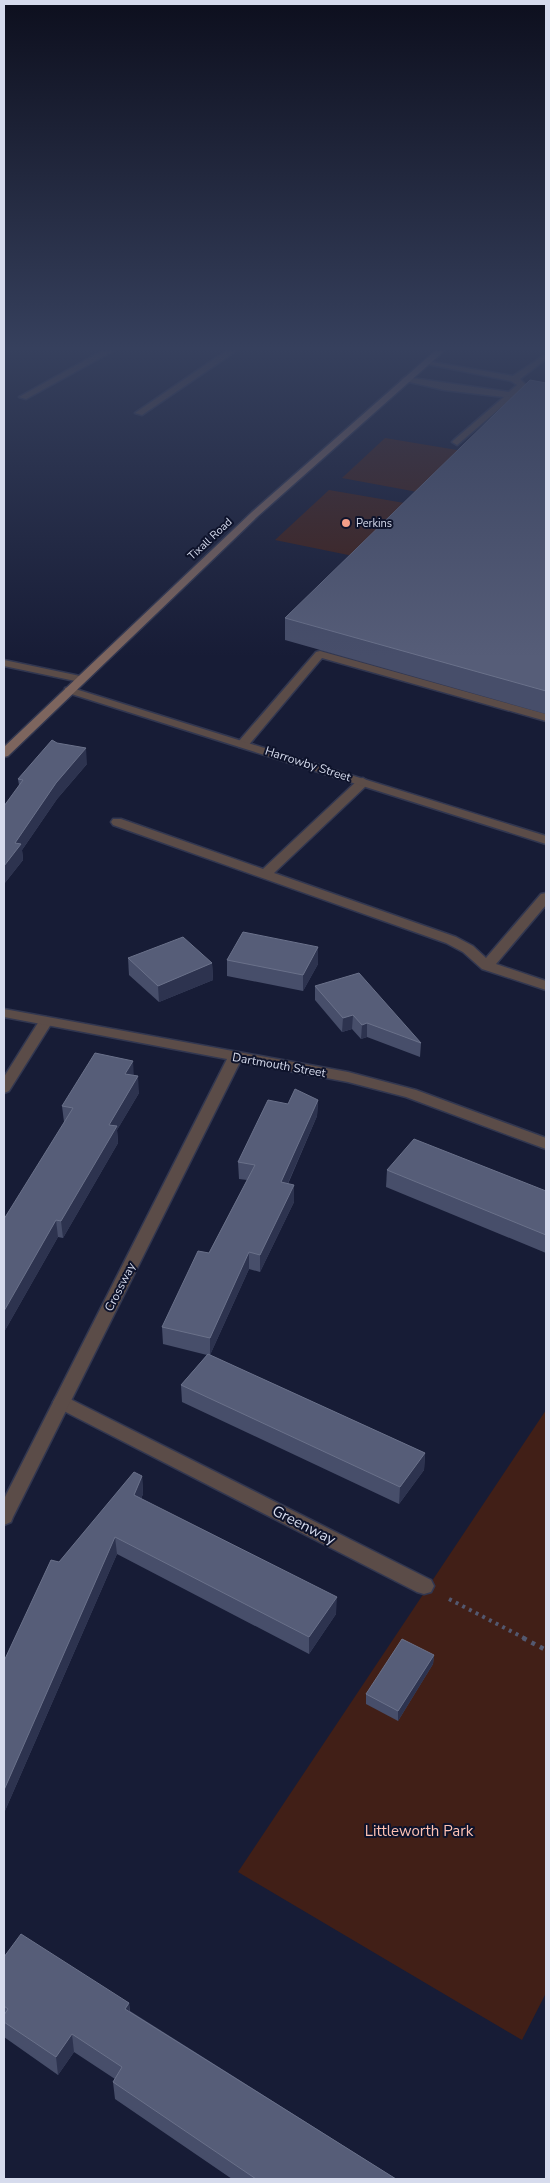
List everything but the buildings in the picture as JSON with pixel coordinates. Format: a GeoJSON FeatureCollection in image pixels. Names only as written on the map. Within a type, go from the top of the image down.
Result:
{"type":"FeatureCollection","features":[{"type":"Feature","properties":{"kind":"street","name":"Tixall Road"},"geometry":{"type":"LineString","coordinates":[[4,753],[256,514],[324,453]]}},
{"type":"Feature","properties":{"kind":"street"},"geometry":{"type":"LineString","coordinates":[[244,744],[320,654],[546,718]]}},
{"type":"Feature","properties":{"kind":"street"},"geometry":{"type":"LineString","coordinates":[[4,663],[80,679]]}},
{"type":"Feature","properties":{"kind":"street","name":"Harrowby Street"},"geometry":{"type":"LineString","coordinates":[[69,690],[546,840]]}},
{"type":"Feature","properties":{"kind":"street"},"geometry":{"type":"LineString","coordinates":[[266,874],[363,782]]}},
{"type":"Feature","properties":{"kind":"street"},"geometry":{"type":"LineString","coordinates":[[116,822],[450,940],[468,949],[487,966],[546,986]]}},
{"type":"Feature","properties":{"kind":"street"},"geometry":{"type":"LineString","coordinates":[[487,966],[546,897]]}},
{"type":"Feature","properties":{"kind":"street","name":"Dartmouth Street"},"geometry":{"type":"LineString","coordinates":[[4,1013],[348,1078],[411,1093],[546,1144]]}},
{"type":"Feature","properties":{"kind":"street"},"geometry":{"type":"LineString","coordinates":[[4,1088],[46,1022]]}},
{"type":"Feature","properties":{"kind":"street","name":"Crossway"},"geometry":{"type":"LineString","coordinates":[[4,1517],[235,1057]]}},
{"type":"Feature","properties":{"kind":"street","name":"Greenway"},"geometry":{"type":"LineString","coordinates":[[62,1402],[424,1586]]}},
{"type":"Feature","properties":{"kind":"path"},"geometry":{"type":"LineString","coordinates":[[424,1586],[546,1650]]}},
{"type":"Feature","properties":{"kind":"green space","name":"Perkins"},"geometry":{"type":"Polygon","coordinates":[[[369,453],[468,453],[428,494],[342,478],[369,453]]]}},
{"type":"Feature","properties":{"kind":"green space","name":"Perkins"},"geometry":{"type":"Polygon","coordinates":[[[329,490],[416,505],[363,558],[275,540],[329,490]]]}},
{"type":"Feature","properties":{"kind":"green space","name":"Littleworth Park"},"geometry":{"type":"Polygon","coordinates":[[[546,1410],[546,1993],[522,2040],[238,1872],[546,1410]]]}},
{"type":"Feature","properties":{"kind":"place","name":"Perkins"},"geometry":{"type":"Point","coordinates":[346,523]}}]}
